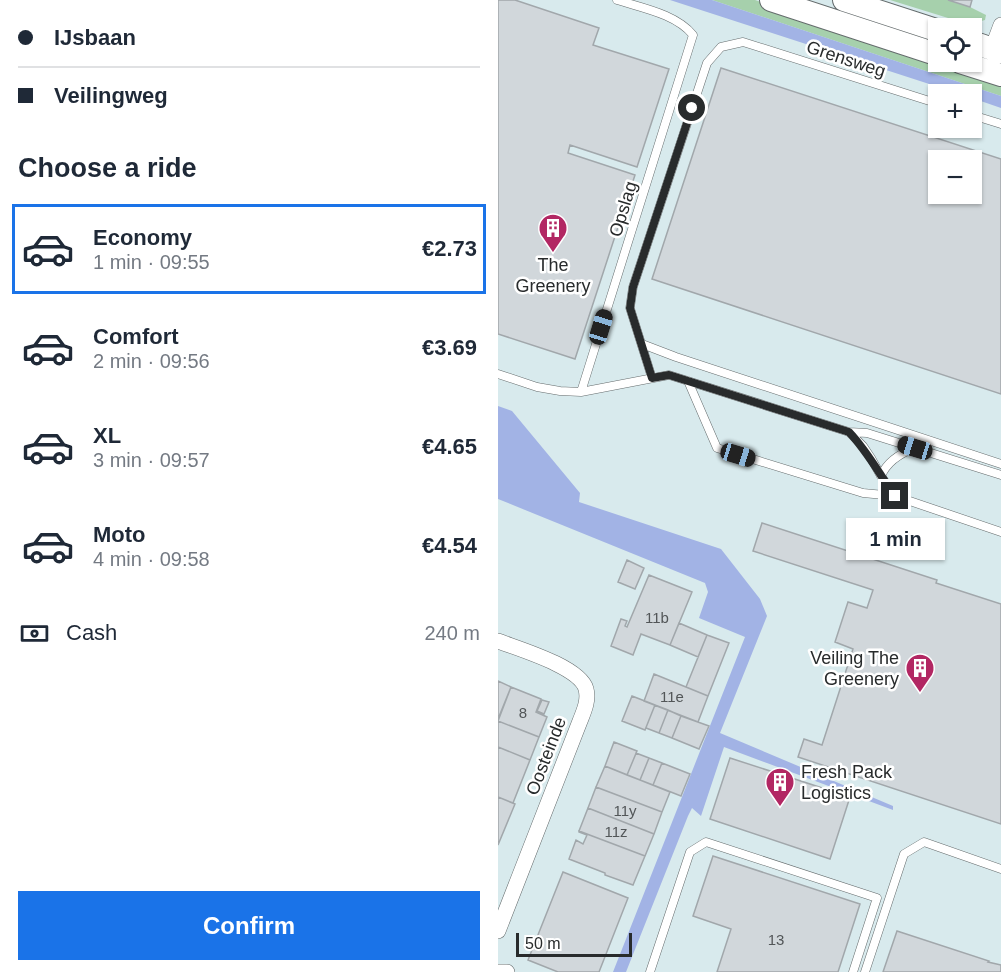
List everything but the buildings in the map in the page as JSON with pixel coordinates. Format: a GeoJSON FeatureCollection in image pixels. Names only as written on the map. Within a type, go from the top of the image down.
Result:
{"type":"FeatureCollection","features":[{"type":"Feature","properties":{"kind":"main road"},"geometry":{"type":"LineString","coordinates":[[771,0],[928,51]]}},
{"type":"Feature","properties":{"kind":"main road"},"geometry":{"type":"LineString","coordinates":[[844,0],[928,27]]}},
{"type":"Feature","properties":{"kind":"street"},"geometry":{"type":"LineString","coordinates":[[994,60],[1001,25]]}},
{"type":"Feature","properties":{"kind":"street","name":"Oosteinde"},"geometry":{"type":"LineString","coordinates":[[498,641],[566,668],[579,678],[586,688],[586,702],[498,931]]}},
{"type":"Feature","properties":{"kind":"street"},"geometry":{"type":"LineString","coordinates":[[498,972],[507,972]]}},
{"type":"Feature","properties":{"kind":"lane","name":"Opslag"},"geometry":{"type":"LineString","coordinates":[[581,392],[693,35],[687,27],[675,20],[617,0]]}},
{"type":"Feature","properties":{"kind":"lane","name":"Grensweg"},"geometry":{"type":"LineString","coordinates":[[642,344],[630,308],[633,287],[707,63],[721,47],[744,42],[928,101]]}},
{"type":"Feature","properties":{"kind":"lane"},"geometry":{"type":"LineString","coordinates":[[982,118],[1001,124]]}},
{"type":"Feature","properties":{"kind":"lane"},"geometry":{"type":"LineString","coordinates":[[642,344],[652,378]]}},
{"type":"Feature","properties":{"kind":"lane"},"geometry":{"type":"LineString","coordinates":[[642,344],[1001,464]]}},
{"type":"Feature","properties":{"kind":"lane"},"geometry":{"type":"LineString","coordinates":[[498,374],[537,387],[581,392],[669,375],[849,432],[867,433],[1001,475]]}},
{"type":"Feature","properties":{"kind":"lane"},"geometry":{"type":"LineString","coordinates":[[688,381],[717,448],[863,493],[895,496],[1001,532]]}},
{"type":"Feature","properties":{"kind":"lane"},"geometry":{"type":"LineString","coordinates":[[849,432],[863,446],[895,496]]}},
{"type":"Feature","properties":{"kind":"lane"},"geometry":{"type":"LineString","coordinates":[[881,476],[893,461],[915,448]]}},
{"type":"Feature","properties":{"kind":"lane"},"geometry":{"type":"LineString","coordinates":[[650,972],[690,852],[706,842],[877,898],[853,972]]}},
{"type":"Feature","properties":{"kind":"lane"},"geometry":{"type":"LineString","coordinates":[[865,972],[904,854],[924,843],[1001,869]]}},
{"type":"Feature","properties":{"kind":"shaded area"},"geometry":{"type":"Polygon","coordinates":[[[498,0],[1001,0],[1001,972],[498,972],[498,0]]]}},
{"type":"Feature","properties":{"kind":"green space"},"geometry":{"type":"Polygon","coordinates":[[[712,0],[755,0],[928,58],[928,72],[712,0]]]}},
{"type":"Feature","properties":{"kind":"green space"},"geometry":{"type":"Polygon","coordinates":[[[890,0],[948,0],[986,15],[985,20],[982,21],[982,18],[948,18],[890,0]]]}},
{"type":"Feature","properties":{"kind":"green space"},"geometry":{"type":"Polygon","coordinates":[[[929,72],[971,72],[1001,82],[1001,96],[982,90],[982,84],[965,84],[929,72]]]}},
{"type":"Feature","properties":{"kind":"water"},"geometry":{"type":"Polygon","coordinates":[[[670,0],[712,0],[965,84],[929,84],[670,0]]]}},
{"type":"Feature","properties":{"kind":"water"},"geometry":{"type":"Polygon","coordinates":[[[982,90],[1001,96],[1001,108],[982,101],[982,90]]]}},
{"type":"Feature","properties":{"kind":"water"},"geometry":{"type":"Polygon","coordinates":[[[498,406],[512,411],[580,493],[579,502],[721,549],[760,599],[767,616],[720,733],[893,806],[893,810],[724,747],[701,816],[692,808],[626,972],[613,972],[745,637],[699,618],[708,592],[705,583],[498,499],[498,406]]]}},
{"type":"Feature","properties":{"kind":"place","name":"The Greenery"},"geometry":{"type":"Point","coordinates":[553,254]}},
{"type":"Feature","properties":{"kind":"place","name":"Veiling The Greenery"},"geometry":{"type":"Point","coordinates":[920,694]}},
{"type":"Feature","properties":{"kind":"place","name":"Fresh Pack Logistics"},"geometry":{"type":"Point","coordinates":[780,808]}},
{"type":"Feature","properties":{"kind":"route"},"geometry":{"type":"LineString","coordinates":[[692,108],[633,287],[630,308],[652,378],[669,375],[849,432],[863,446],[895,496]]}}]}
